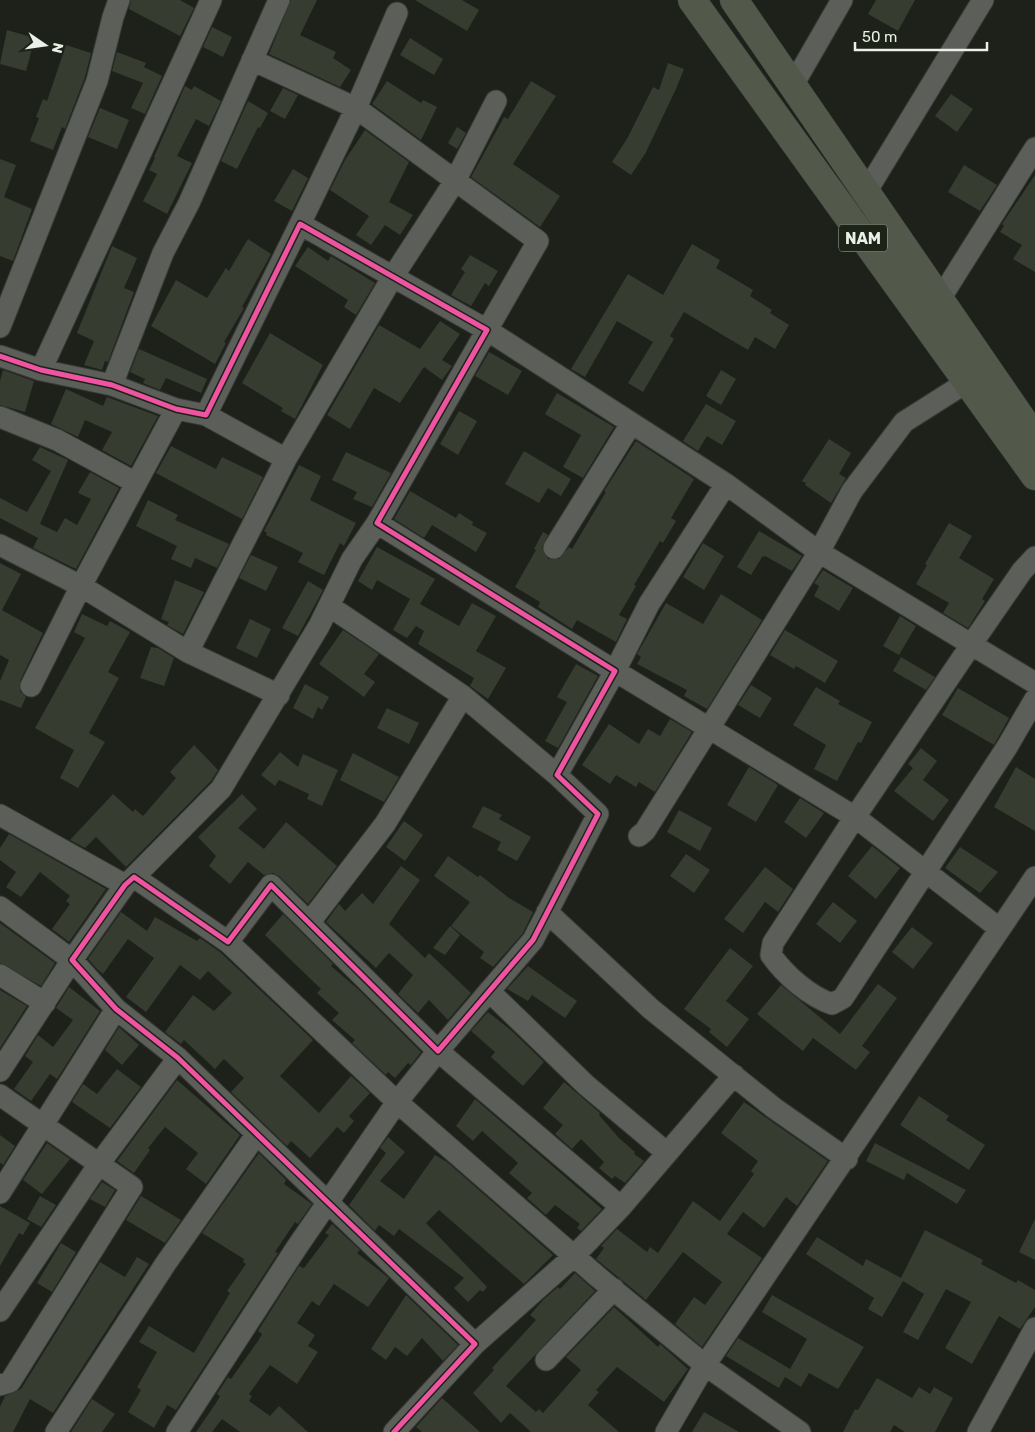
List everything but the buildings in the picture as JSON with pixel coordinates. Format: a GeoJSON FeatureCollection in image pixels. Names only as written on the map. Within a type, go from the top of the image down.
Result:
{"type":"FeatureCollection","features":[{"type":"Feature","properties":{"kind":"highway","name":"NAM"},"geometry":{"type":"LineString","coordinates":[[692,0],[1035,476]]}},
{"type":"Feature","properties":{"kind":"highway","name":"NAM"},"geometry":{"type":"LineString","coordinates":[[734,0],[1035,438]]}},
{"type":"Feature","properties":{"kind":"street"},"geometry":{"type":"LineString","coordinates":[[0,327],[96,81],[112,17],[119,0]]}},
{"type":"Feature","properties":{"kind":"street"},"geometry":{"type":"LineString","coordinates":[[41,370],[211,0]]}},
{"type":"Feature","properties":{"kind":"street"},"geometry":{"type":"LineString","coordinates":[[112,386],[163,253],[189,203],[279,0]]}},
{"type":"Feature","properties":{"kind":"street"},"geometry":{"type":"LineString","coordinates":[[793,85],[842,0]]}},
{"type":"Feature","properties":{"kind":"street"},"geometry":{"type":"LineString","coordinates":[[866,192],[983,0]]}},
{"type":"Feature","properties":{"kind":"street"},"geometry":{"type":"LineString","coordinates":[[206,415],[356,108],[397,13]]}},
{"type":"Feature","properties":{"kind":"street"},"geometry":{"type":"LineString","coordinates":[[0,1071],[72,960],[130,881],[221,789],[280,695],[329,606],[352,559],[377,523],[538,241],[356,108],[252,60]]}},
{"type":"Feature","properties":{"kind":"street"},"geometry":{"type":"LineString","coordinates":[[188,652],[286,459],[392,278],[455,181],[496,101]]}},
{"type":"Feature","properties":{"kind":"street"},"geometry":{"type":"LineString","coordinates":[[940,299],[1035,148]]}},
{"type":"Feature","properties":{"kind":"street"},"geometry":{"type":"LineString","coordinates":[[300,224],[392,278],[487,330],[726,484],[820,552],[1035,683]]}},
{"type":"Feature","properties":{"kind":"street"},"geometry":{"type":"LineString","coordinates":[[0,356],[41,370],[112,386],[176,409],[206,415],[286,459]]}},
{"type":"Feature","properties":{"kind":"street"},"geometry":{"type":"LineString","coordinates":[[640,836],[645,831],[820,552],[852,491],[904,422],[967,382]]}},
{"type":"Feature","properties":{"kind":"street"},"geometry":{"type":"LineString","coordinates":[[31,686],[81,586],[176,409]]}},
{"type":"Feature","properties":{"kind":"street"},"geometry":{"type":"LineString","coordinates":[[0,417],[57,440],[136,483]]}},
{"type":"Feature","properties":{"kind":"street"},"geometry":{"type":"LineString","coordinates":[[554,548],[631,424]]}},
{"type":"Feature","properties":{"kind":"street"},"geometry":{"type":"LineString","coordinates":[[557,775],[649,604],[726,484]]}},
{"type":"Feature","properties":{"kind":"street"},"geometry":{"type":"LineString","coordinates":[[377,523],[614,671],[855,817],[1000,929]]}},
{"type":"Feature","properties":{"kind":"street"},"geometry":{"type":"LineString","coordinates":[[0,546],[81,586],[188,652],[280,695]]}},
{"type":"Feature","properties":{"kind":"street"},"geometry":{"type":"LineString","coordinates":[[1035,557],[1022,571],[971,645],[773,943],[771,955],[780,968],[819,1000],[832,1004],[843,998],[924,870],[1007,747],[1035,699]]}},
{"type":"Feature","properties":{"kind":"street"},"geometry":{"type":"LineString","coordinates":[[177,1432],[243,1328],[330,1203],[397,1102],[489,990],[533,940],[598,814],[557,775],[463,696],[329,606]]}},
{"type":"Feature","properties":{"kind":"street"},"geometry":{"type":"LineString","coordinates":[[309,923],[385,824],[463,696]]}},
{"type":"Feature","properties":{"kind":"street"},"geometry":{"type":"LineString","coordinates":[[0,815],[130,881],[228,942],[397,1102],[659,1329],[800,1432]]}},
{"type":"Feature","properties":{"kind":"street"},"geometry":{"type":"LineString","coordinates":[[666,1432],[706,1364],[1035,877]]}},
{"type":"Feature","properties":{"kind":"street"},"geometry":{"type":"LineString","coordinates":[[228,942],[271,885],[438,1051],[621,1207]]}},
{"type":"Feature","properties":{"kind":"street"},"geometry":{"type":"LineString","coordinates":[[0,907],[72,960],[116,1009],[178,1058],[475,1344]]}},
{"type":"Feature","properties":{"kind":"street"},"geometry":{"type":"LineString","coordinates":[[547,912],[651,1008],[774,1108],[846,1158]]}},
{"type":"Feature","properties":{"kind":"street"},"geometry":{"type":"LineString","coordinates":[[0,974],[45,1003]]}},
{"type":"Feature","properties":{"kind":"street"},"geometry":{"type":"LineString","coordinates":[[489,990],[586,1085],[667,1153]]}},
{"type":"Feature","properties":{"kind":"street"},"geometry":{"type":"LineString","coordinates":[[0,1193],[116,1009]]}},
{"type":"Feature","properties":{"kind":"street"},"geometry":{"type":"LineString","coordinates":[[0,1311],[99,1164],[178,1058]]}},
{"type":"Feature","properties":{"kind":"street"},"geometry":{"type":"LineString","coordinates":[[395,1432],[475,1344],[574,1256],[621,1207],[734,1075]]}},
{"type":"Feature","properties":{"kind":"street"},"geometry":{"type":"LineString","coordinates":[[0,1094],[132,1187],[10,1382],[0,1385]]}},
{"type":"Feature","properties":{"kind":"street"},"geometry":{"type":"LineString","coordinates":[[56,1432],[166,1263],[256,1135]]}},
{"type":"Feature","properties":{"kind":"street"},"geometry":{"type":"LineString","coordinates":[[546,1360],[614,1289]]}},
{"type":"Feature","properties":{"kind":"street"},"geometry":{"type":"LineString","coordinates":[[978,1432],[1035,1328]]}},
{"type":"Feature","properties":{"kind":"cycle path"},"geometry":{"type":"LineString","coordinates":[[0,356],[41,370],[112,385],[176,409],[206,415],[300,224],[487,330],[377,523],[615,671],[557,775],[598,814],[533,940],[438,1051],[271,885],[228,942],[134,877],[125,885],[72,960],[116,1009],[178,1058],[475,1344],[394,1432]]}}]}
